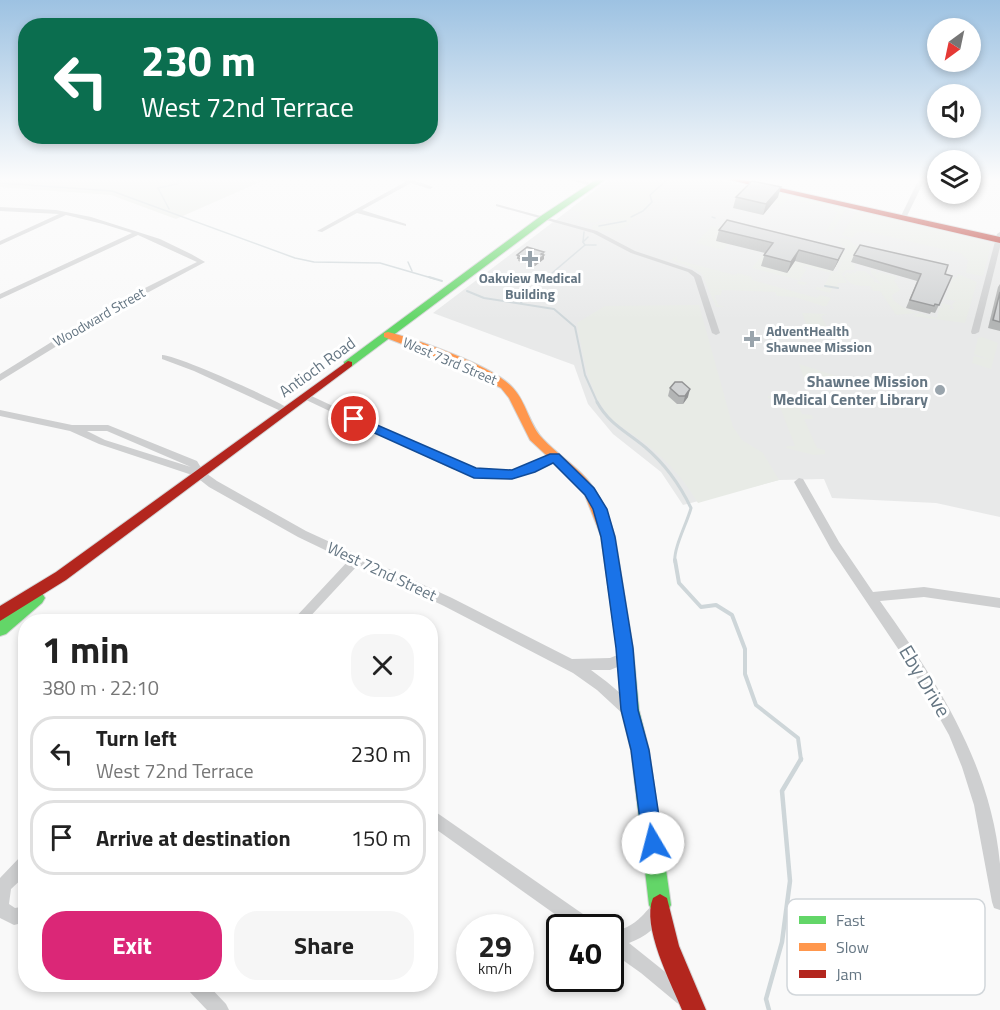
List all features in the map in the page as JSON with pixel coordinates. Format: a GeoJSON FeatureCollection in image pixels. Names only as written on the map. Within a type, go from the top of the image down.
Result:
{"type":"FeatureCollection","features":[{"type":"Feature","properties":{"kind":"main road","name":"Antioch Road"},"geometry":{"type":"LineString","coordinates":[[0,615],[61,576],[533,226]]}},
{"type":"Feature","properties":{"kind":"main road"},"geometry":{"type":"LineString","coordinates":[[952,226],[999,237]]}},
{"type":"Feature","properties":{"kind":"main road","name":"West 73rd Street"},"geometry":{"type":"LineString","coordinates":[[388,335],[496,379],[517,399],[525,423],[534,437],[554,457]]}},
{"type":"Feature","properties":{"kind":"main road"},"geometry":{"type":"LineString","coordinates":[[554,457],[580,479],[600,509],[608,537],[630,710],[640,750],[661,922],[669,950],[693,1007]]}},
{"type":"Feature","properties":{"kind":"main road","name":"Antioch Road"},"geometry":{"type":"LineString","coordinates":[[20,614],[61,576]]}},
{"type":"Feature","properties":{"kind":"main road","name":"Antioch Road"},"geometry":{"type":"LineString","coordinates":[[0,629],[18,615]]}},
{"type":"Feature","properties":{"kind":"street"},"geometry":{"type":"LineString","coordinates":[[0,243],[35,226]]}},
{"type":"Feature","properties":{"kind":"street"},"geometry":{"type":"LineString","coordinates":[[113,226],[136,234]]}},
{"type":"Feature","properties":{"kind":"street"},"geometry":{"type":"LineString","coordinates":[[320,231],[329,226]]}},
{"type":"Feature","properties":{"kind":"street"},"geometry":{"type":"LineString","coordinates":[[571,226],[600,235],[633,252],[690,271],[697,276],[716,333]]}},
{"type":"Feature","properties":{"kind":"street"},"geometry":{"type":"LineString","coordinates":[[0,297],[136,234]]}},
{"type":"Feature","properties":{"kind":"street","name":"Woodward Street"},"geometry":{"type":"LineString","coordinates":[[0,378],[114,307],[202,262],[136,234]]}},
{"type":"Feature","properties":{"kind":"street"},"geometry":{"type":"LineString","coordinates":[[975,332],[999,237]]}},
{"type":"Feature","properties":{"kind":"street"},"geometry":{"type":"LineString","coordinates":[[165,357],[197,369],[286,410]]}},
{"type":"Feature","properties":{"kind":"street"},"geometry":{"type":"LineString","coordinates":[[305,396],[456,467],[474,473],[512,474],[531,469],[554,457]]}},
{"type":"Feature","properties":{"kind":"street","name":"West 72nd Street"},"geometry":{"type":"LineString","coordinates":[[0,413],[72,428],[108,428],[194,463],[199,474]]}},
{"type":"Feature","properties":{"kind":"street","name":"West 72nd Street"},"geometry":{"type":"LineString","coordinates":[[72,428],[102,442],[199,474],[285,526],[448,602],[568,664],[588,675],[630,710]]}},
{"type":"Feature","properties":{"kind":"street","name":"Eby Drive"},"geometry":{"type":"LineString","coordinates":[[799,482],[811,507],[910,654],[955,731],[980,800],[995,855],[1000,902]]}},
{"type":"Feature","properties":{"kind":"street"},"geometry":{"type":"LineString","coordinates":[[305,614],[356,560]]}},
{"type":"Feature","properties":{"kind":"street"},"geometry":{"type":"LineString","coordinates":[[871,597],[924,592],[1000,603]]}},
{"type":"Feature","properties":{"kind":"street","name":"West 72nd Street"},"geometry":{"type":"LineString","coordinates":[[568,664],[610,664],[625,658]]}},
{"type":"Feature","properties":{"kind":"street"},"geometry":{"type":"LineString","coordinates":[[438,821],[569,914]]}},
{"type":"Feature","properties":{"kind":"street"},"geometry":{"type":"LineString","coordinates":[[18,871],[4,885],[0,908],[14,917],[18,916]]}},
{"type":"Feature","properties":{"kind":"street"},"geometry":{"type":"LineString","coordinates":[[624,937],[645,927],[660,906]]}},
{"type":"Feature","properties":{"kind":"street"},"geometry":{"type":"LineString","coordinates":[[624,951],[693,1007]]}},
{"type":"Feature","properties":{"kind":"street"},"geometry":{"type":"LineString","coordinates":[[202,992],[220,1010]]}},
{"type":"Feature","properties":{"kind":"shaded area","name":"AdventHealth Shawnee Mission"},"geometry":{"type":"Polygon","coordinates":[[[548,226],[922,226],[1000,244],[1000,517],[936,503],[832,498],[824,479],[779,480],[683,505],[661,472],[613,434],[588,404],[574,365],[433,313],[548,226]]]}},
{"type":"Feature","properties":{"kind":"shaded area"},"geometry":{"type":"Polygon","coordinates":[[[626,226],[615,231],[602,231],[591,227],[626,226]]]}},
{"type":"Feature","properties":{"kind":"shaded area"},"geometry":{"type":"Polygon","coordinates":[[[712,226],[778,242],[728,244],[723,250],[696,243],[712,226]]]}},
{"type":"Feature","properties":{"kind":"shaded area"},"geometry":{"type":"Polygon","coordinates":[[[829,226],[836,226],[832,232],[826,231],[829,226]]]}},
{"type":"Feature","properties":{"kind":"shaded area"},"geometry":{"type":"Polygon","coordinates":[[[847,226],[923,226],[988,242],[991,246],[983,276],[966,273],[968,260],[960,253],[865,231],[856,233],[852,238],[842,235],[847,226]]]}},
{"type":"Feature","properties":{"kind":"shaded area"},"geometry":{"type":"Polygon","coordinates":[[[841,238],[855,245],[882,252],[857,253],[851,263],[855,264],[854,270],[846,270],[842,274],[847,283],[837,283],[839,287],[833,287],[830,293],[815,289],[823,288],[831,273],[804,266],[803,268],[807,269],[799,281],[808,283],[804,285],[797,284],[799,280],[752,268],[763,254],[770,253],[833,271],[839,260],[802,248],[840,258],[846,249],[838,241],[841,238]],[[844,258],[832,273],[837,271],[844,258]]]}},
{"type":"Feature","properties":{"kind":"shaded area"},"geometry":{"type":"Polygon","coordinates":[[[677,256],[677,260],[735,275],[738,273],[752,277],[752,280],[817,298],[820,295],[831,298],[826,306],[823,306],[795,297],[777,296],[775,292],[722,290],[721,295],[714,295],[718,305],[725,307],[716,307],[702,274],[672,259],[677,256]]]}},
{"type":"Feature","properties":{"kind":"shaded area"},"geometry":{"type":"Polygon","coordinates":[[[871,269],[877,271],[876,274],[879,272],[898,277],[894,280],[900,290],[892,295],[893,300],[917,313],[896,315],[880,291],[873,291],[870,286],[852,284],[844,276],[846,272],[852,274],[853,271],[855,274],[856,271],[865,271],[875,280],[873,281],[882,285],[871,273],[871,269]]]}},
{"type":"Feature","properties":{"kind":"shaded area"},"geometry":{"type":"Polygon","coordinates":[[[958,274],[977,282],[965,323],[912,316],[920,313],[937,318],[939,307],[944,308],[941,305],[943,303],[952,306],[948,309],[954,309],[952,304],[956,301],[945,299],[953,277],[956,278],[958,274]]]}},
{"type":"Feature","properties":{"kind":"shaded area"},"geometry":{"type":"Polygon","coordinates":[[[699,305],[733,427],[742,440],[763,453],[779,480],[698,503],[683,480],[664,459],[616,423],[604,409],[588,374],[577,323],[605,306],[699,305]]]}},
{"type":"Feature","properties":{"kind":"shaded area"},"geometry":{"type":"Polygon","coordinates":[[[802,313],[827,314],[821,316],[829,331],[837,333],[778,332],[809,331],[802,313]]]}},
{"type":"Feature","properties":{"kind":"shaded area"},"geometry":{"type":"Polygon","coordinates":[[[982,337],[998,343],[991,369],[972,363],[974,356],[991,360],[974,354],[978,338],[982,337]]]}},
{"type":"Feature","properties":{"kind":"shaded area"},"geometry":{"type":"Polygon","coordinates":[[[799,364],[852,381],[805,381],[799,364]]]}},
{"type":"Feature","properties":{"kind":"shaded area"},"geometry":{"type":"Polygon","coordinates":[[[768,396],[803,398],[796,400],[802,414],[812,415],[813,419],[804,419],[817,448],[825,450],[825,454],[814,455],[786,448],[795,446],[777,399],[768,398],[768,396]]]}},
{"type":"Feature","properties":{"kind":"building"},"geometry":{"type":"Polygon","coordinates":[[[722,226],[752,226],[844,249],[838,260],[799,250],[791,262],[764,255],[773,243],[719,230],[722,226]]]}},
{"type":"Feature","properties":{"kind":"building"},"geometry":{"type":"Polygon","coordinates":[[[860,245],[948,265],[945,274],[952,276],[939,305],[934,306],[910,300],[921,274],[854,255],[860,245]]]}},
{"type":"Feature","properties":{"kind":"building"},"geometry":{"type":"Polygon","coordinates":[[[527,247],[544,252],[541,254],[544,255],[535,263],[518,258],[520,256],[517,255],[527,247]]]}},
{"type":"Feature","properties":{"kind":"building"},"geometry":{"type":"Polygon","coordinates":[[[1000,292],[1000,322],[993,320],[1000,292]]]}},
{"type":"Feature","properties":{"kind":"building"},"geometry":{"type":"Polygon","coordinates":[[[675,382],[682,382],[690,389],[685,396],[679,396],[670,388],[675,382]]]}},
{"type":"Feature","properties":{"kind":"waterway"},"geometry":{"type":"LineString","coordinates":[[208,226],[295,258],[314,262],[380,263],[435,279]]}},
{"type":"Feature","properties":{"kind":"waterway"},"geometry":{"type":"LineString","coordinates":[[583,242],[584,232]]}},
{"type":"Feature","properties":{"kind":"waterway"},"geometry":{"type":"LineString","coordinates":[[583,242],[588,237]]}},
{"type":"Feature","properties":{"kind":"waterway"},"geometry":{"type":"LineString","coordinates":[[545,279],[585,245]]}},
{"type":"Feature","properties":{"kind":"waterway"},"geometry":{"type":"LineString","coordinates":[[585,245],[596,245]]}},
{"type":"Feature","properties":{"kind":"waterway"},"geometry":{"type":"LineString","coordinates":[[408,262],[412,271]]}},
{"type":"Feature","properties":{"kind":"waterway"},"geometry":{"type":"LineString","coordinates":[[429,277],[442,281]]}},
{"type":"Feature","properties":{"kind":"waterway"},"geometry":{"type":"LineString","coordinates":[[521,303],[524,296],[546,277]]}},
{"type":"Feature","properties":{"kind":"waterway"},"geometry":{"type":"LineString","coordinates":[[825,286],[838,288]]}},
{"type":"Feature","properties":{"kind":"waterway"},"geometry":{"type":"LineString","coordinates":[[467,291],[484,298],[554,309],[575,327],[585,375],[597,403]]}},
{"type":"Feature","properties":{"kind":"waterway"},"geometry":{"type":"LineString","coordinates":[[597,403],[613,422],[659,460],[677,483],[691,508],[678,543],[675,560]]}},
{"type":"Feature","properties":{"kind":"waterway"},"geometry":{"type":"LineString","coordinates":[[675,560],[679,583],[701,607],[716,605],[732,615],[745,649],[745,674],[756,705],[798,738],[801,759]]}},
{"type":"Feature","properties":{"kind":"waterway"},"geometry":{"type":"LineString","coordinates":[[788,899],[790,881],[782,791],[801,759]]}},
{"type":"Feature","properties":{"kind":"waterway"},"geometry":{"type":"LineString","coordinates":[[769,1010],[766,999],[782,942],[787,904]]}},
{"type":"Feature","properties":{"kind":"traffic: fast"},"geometry":{"type":"LineString","coordinates":[[348,364],[533,226]]}},
{"type":"Feature","properties":{"kind":"traffic: fast"},"geometry":{"type":"LineString","coordinates":[[608,537],[625,648],[630,710],[640,750],[660,905]]}},
{"type":"Feature","properties":{"kind":"traffic: fast"},"geometry":{"type":"LineString","coordinates":[[0,629],[37,598]]}},
{"type":"Feature","properties":{"kind":"traffic: slow"},"geometry":{"type":"LineString","coordinates":[[388,335],[466,365],[505,386],[514,398],[534,437],[589,490],[608,537]]}},
{"type":"Feature","properties":{"kind":"traffic: jam"},"geometry":{"type":"LineString","coordinates":[[939,226],[1000,240]]}},
{"type":"Feature","properties":{"kind":"traffic: jam"},"geometry":{"type":"LineString","coordinates":[[0,614],[61,576],[348,364]]}},
{"type":"Feature","properties":{"kind":"traffic: jam"},"geometry":{"type":"LineString","coordinates":[[660,905],[668,946],[694,1010]]}},
{"type":"Feature","properties":{"kind":"place","name":"Oakview Medical Building"},"geometry":{"type":"Point","coordinates":[530,259]}},
{"type":"Feature","properties":{"kind":"place","name":"AdventHealth Shawnee Mission"},"geometry":{"type":"Point","coordinates":[752,339]}},
{"type":"Feature","properties":{"kind":"place","name":"Shawnee Mission Medical Center Library"},"geometry":{"type":"Point","coordinates":[940,390]}},
{"type":"Feature","properties":{"kind":"route"},"geometry":{"type":"LineString","coordinates":[[354,419],[456,467],[474,473],[512,474],[531,469],[554,457],[580,479],[590,492],[600,509],[608,537],[625,648],[630,710],[640,750],[653,843]]}}]}
